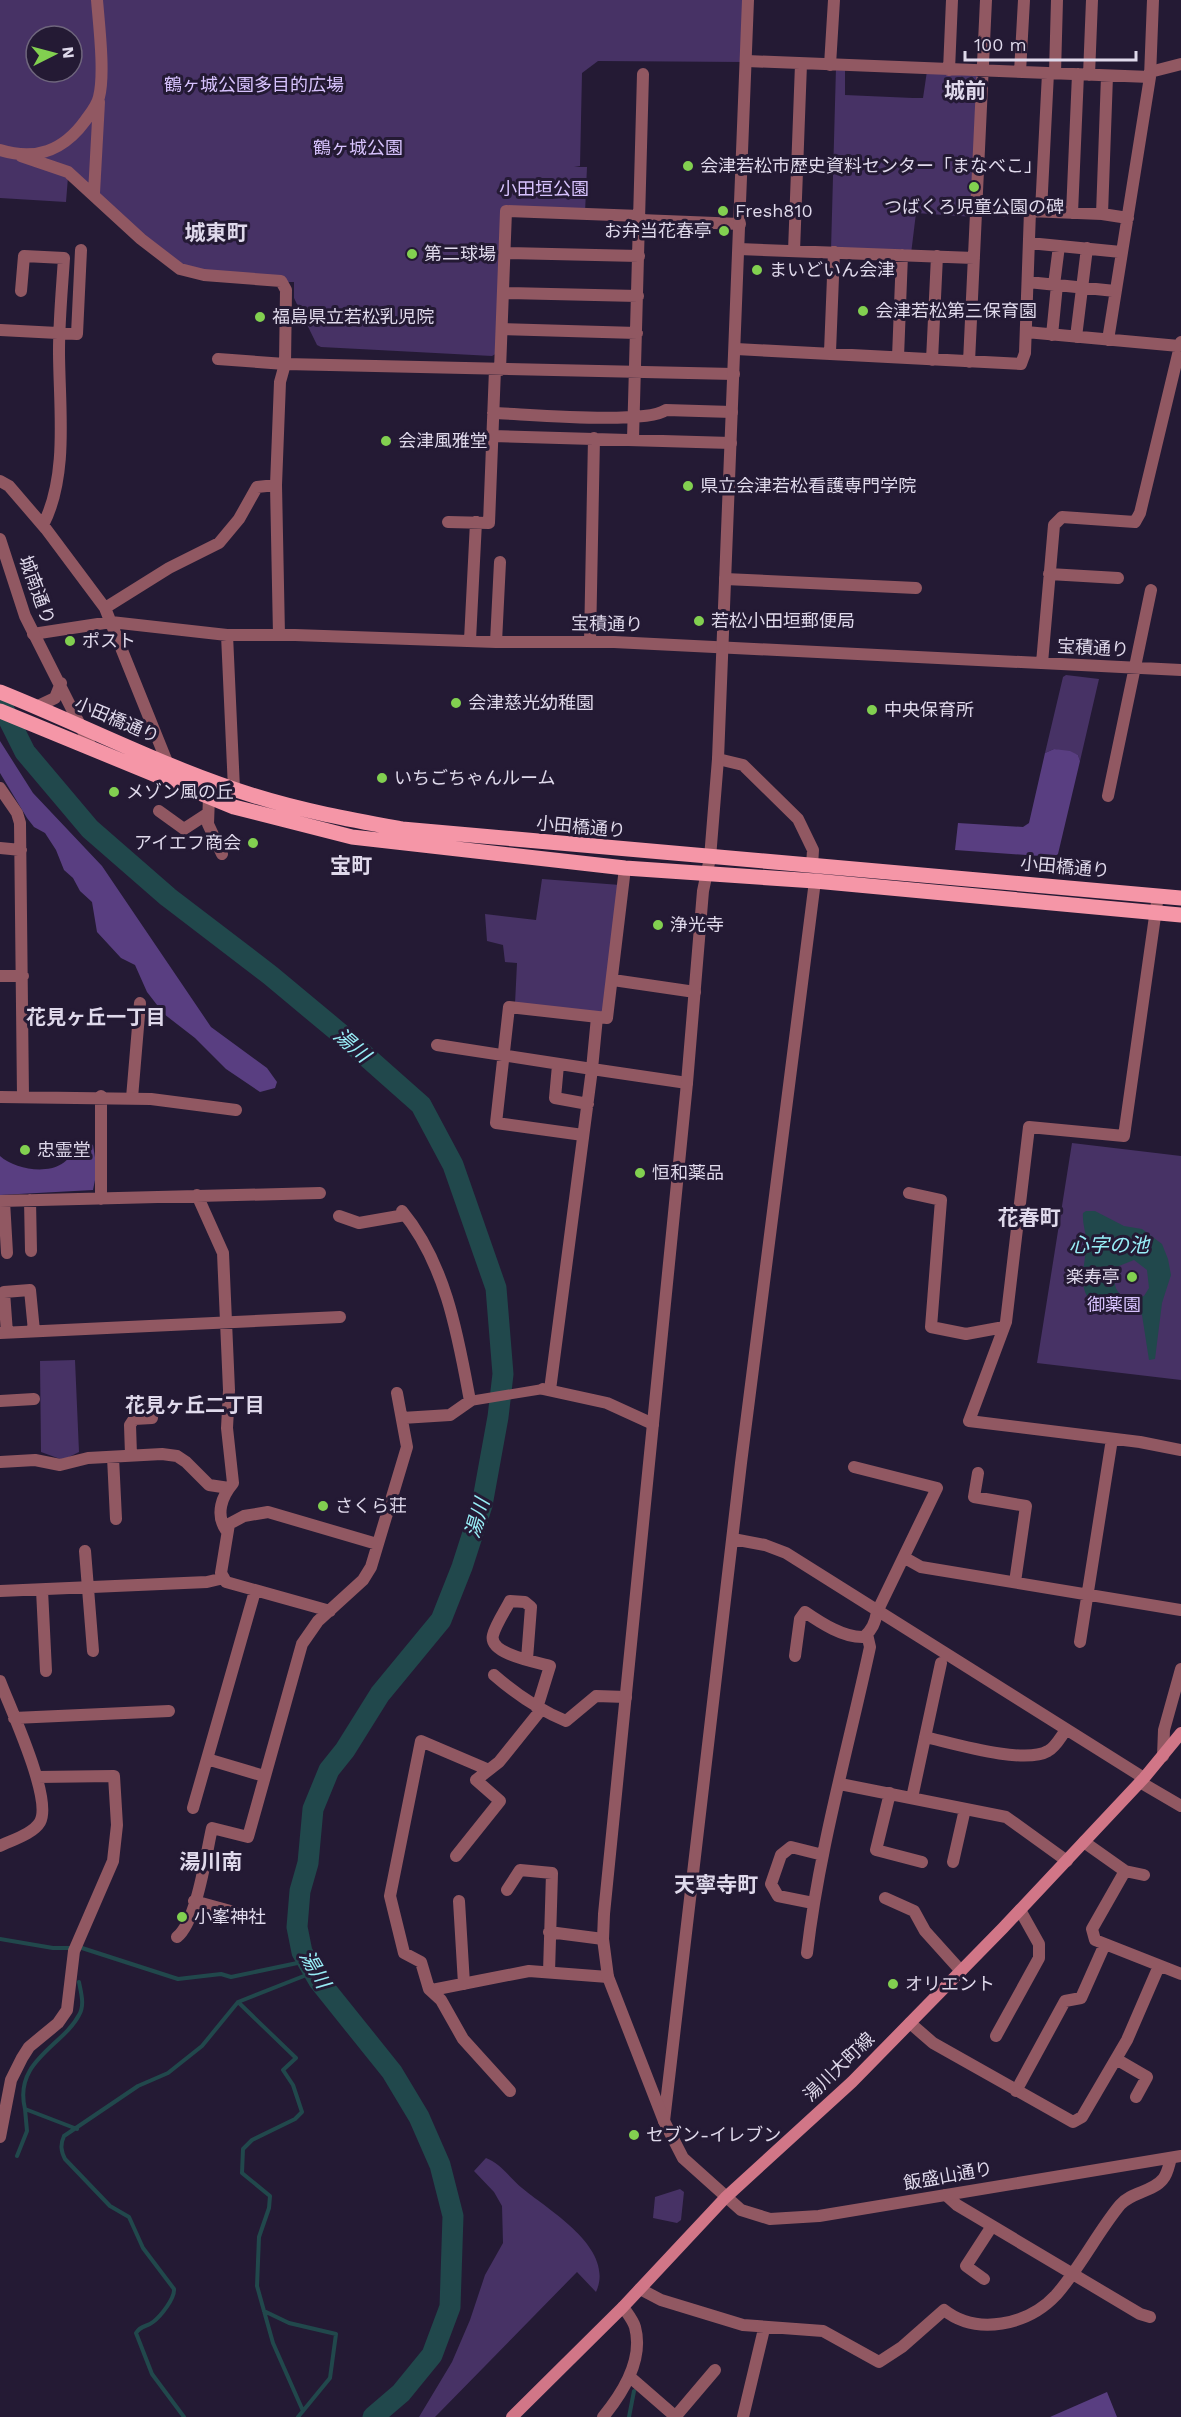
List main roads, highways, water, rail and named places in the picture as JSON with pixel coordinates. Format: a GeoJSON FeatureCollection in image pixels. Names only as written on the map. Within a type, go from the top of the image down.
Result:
{"type":"FeatureCollection","features":[{"type":"Feature","properties":{"kind":"main road","name":"小田橋通り"},"geometry":{"type":"LineString","coordinates":[[0,692],[234,789],[304,809],[402,829],[710,858],[814,874],[1181,915]]}},
{"type":"Feature","properties":{"kind":"main road","name":"小田橋通り"},"geometry":{"type":"LineString","coordinates":[[0,711],[209,797],[260,814],[352,837],[706,875],[814,874],[1181,898]]}},
{"type":"Feature","properties":{"kind":"main road","name":"湯川大町線"},"geometry":{"type":"LineString","coordinates":[[513,2417],[623,2307],[725,2198],[852,2082],[961,1971],[1142,1780],[1181,1732]]}},
{"type":"Feature","properties":{"kind":"water","name":"心字の池"},"geometry":{"type":"Polygon","coordinates":[[[1095,1211],[1124,1226],[1142,1229],[1162,1244],[1171,1275],[1162,1303],[1155,1359],[1149,1360],[1142,1315],[1127,1303],[1129,1300],[1144,1296],[1149,1288],[1147,1270],[1134,1260],[1119,1266],[1115,1284],[1118,1292],[1126,1299],[1124,1302],[1095,1305],[1085,1291],[1083,1275],[1086,1241],[1083,1213],[1095,1211]]]}},
{"type":"Feature","properties":{"kind":"waterway","name":"湯川"},"geometry":{"type":"LineString","coordinates":[[0,702],[25,752],[90,829],[168,897],[270,975],[342,1035],[421,1105],[453,1165],[496,1288],[503,1374],[498,1417],[482,1505],[462,1567],[441,1620],[380,1694],[345,1750],[329,1770],[313,1809],[308,1863],[300,1891],[297,1927],[302,1952],[319,1981],[392,2072],[419,2117],[440,2165],[453,2216],[450,2307],[432,2355],[401,2393],[373,2417]]}},
{"type":"Feature","properties":{"kind":"waterway"},"geometry":{"type":"LineString","coordinates":[[0,1939],[53,1948],[82,1948],[178,1979],[221,1974],[231,1977],[307,1961]]}},
{"type":"Feature","properties":{"kind":"waterway"},"geometry":{"type":"LineString","coordinates":[[184,2417],[152,2374],[136,2333],[160,2316],[170,2302],[174,2289],[143,2248],[129,2217],[110,2206],[65,2159],[62,2148],[63,2139],[64,2136],[138,2086],[168,2073],[202,2046],[238,2002],[314,1972]]}},
{"type":"Feature","properties":{"kind":"waterway"},"geometry":{"type":"LineString","coordinates":[[77,2129],[25,2109],[23,2092],[26,2078],[33,2066],[72,2026],[79,2015],[82,2003],[79,1982]]}},
{"type":"Feature","properties":{"kind":"waterway"},"geometry":{"type":"LineString","coordinates":[[238,2002],[296,2058],[283,2070],[293,2085],[302,2112],[295,2119],[252,2140],[243,2149],[242,2173],[270,2196],[269,2208],[259,2237],[257,2286],[273,2343],[303,2411]]}},
{"type":"Feature","properties":{"kind":"waterway"},"geometry":{"type":"LineString","coordinates":[[17,2156],[27,2131],[25,2109]]}},
{"type":"Feature","properties":{"kind":"waterway"},"geometry":{"type":"LineString","coordinates":[[264,2311],[289,2323],[336,2334],[330,2378],[298,2417]]}},
{"type":"Feature","properties":{"kind":"waterway"},"geometry":{"type":"LineString","coordinates":[[629,2417],[634,2391]]}},
{"type":"Feature","properties":{"kind":"place","name":"会津若松市歴史資料センター「まなべこ」"},"geometry":{"type":"Point","coordinates":[688,166]}},
{"type":"Feature","properties":{"kind":"place","name":"つばくろ児童公園の碑"},"geometry":{"type":"Point","coordinates":[974,187]}},
{"type":"Feature","properties":{"kind":"place","name":"Fresh810"},"geometry":{"type":"Point","coordinates":[723,211]}},
{"type":"Feature","properties":{"kind":"place","name":"お弁当花春亭"},"geometry":{"type":"Point","coordinates":[724,231]}},
{"type":"Feature","properties":{"kind":"place","name":"第二球場"},"geometry":{"type":"Point","coordinates":[412,254]}},
{"type":"Feature","properties":{"kind":"place","name":"まいどいん会津"},"geometry":{"type":"Point","coordinates":[757,270]}},
{"type":"Feature","properties":{"kind":"place","name":"会津若松第三保育園"},"geometry":{"type":"Point","coordinates":[863,311]}},
{"type":"Feature","properties":{"kind":"place","name":"福島県立若松乳児院"},"geometry":{"type":"Point","coordinates":[260,317]}},
{"type":"Feature","properties":{"kind":"place","name":"会津風雅堂"},"geometry":{"type":"Point","coordinates":[386,441]}},
{"type":"Feature","properties":{"kind":"place","name":"県立会津若松看護専門学院"},"geometry":{"type":"Point","coordinates":[688,486]}},
{"type":"Feature","properties":{"kind":"place","name":"若松小田垣郵便局"},"geometry":{"type":"Point","coordinates":[699,621]}},
{"type":"Feature","properties":{"kind":"place","name":"ポスト"},"geometry":{"type":"Point","coordinates":[70,641]}},
{"type":"Feature","properties":{"kind":"place","name":"会津慈光幼稚園"},"geometry":{"type":"Point","coordinates":[456,703]}},
{"type":"Feature","properties":{"kind":"place","name":"中央保育所"},"geometry":{"type":"Point","coordinates":[872,710]}},
{"type":"Feature","properties":{"kind":"place","name":"いちごちゃんルーム"},"geometry":{"type":"Point","coordinates":[382,778]}},
{"type":"Feature","properties":{"kind":"place","name":"メゾン風の丘"},"geometry":{"type":"Point","coordinates":[114,792]}},
{"type":"Feature","properties":{"kind":"place","name":"アイエフ商会"},"geometry":{"type":"Point","coordinates":[253,843]}},
{"type":"Feature","properties":{"kind":"place","name":"浄光寺"},"geometry":{"type":"Point","coordinates":[658,925]}},
{"type":"Feature","properties":{"kind":"place","name":"忠霊堂"},"geometry":{"type":"Point","coordinates":[25,1150]}},
{"type":"Feature","properties":{"kind":"place","name":"恒和薬品"},"geometry":{"type":"Point","coordinates":[640,1173]}},
{"type":"Feature","properties":{"kind":"place","name":"楽寿亭"},"geometry":{"type":"Point","coordinates":[1132,1277]}},
{"type":"Feature","properties":{"kind":"place","name":"さくら荘"},"geometry":{"type":"Point","coordinates":[323,1506]}},
{"type":"Feature","properties":{"kind":"place","name":"小峯神社"},"geometry":{"type":"Point","coordinates":[182,1917]}},
{"type":"Feature","properties":{"kind":"place","name":"オリエント"},"geometry":{"type":"Point","coordinates":[893,1984]}},
{"type":"Feature","properties":{"kind":"place","name":"セブン-イレブン"},"geometry":{"type":"Point","coordinates":[634,2135]}},
{"type":"Feature","properties":{"kind":"district","name":"城前"},"geometry":{"type":"Point","coordinates":[965,91]}},
{"type":"Feature","properties":{"kind":"district","name":"城東町"},"geometry":{"type":"Point","coordinates":[216,233]}},
{"type":"Feature","properties":{"kind":"district","name":"宝町"},"geometry":{"type":"Point","coordinates":[351,866]}},
{"type":"Feature","properties":{"kind":"district","name":"花見ヶ丘一丁目"},"geometry":{"type":"Point","coordinates":[96,1017]}},
{"type":"Feature","properties":{"kind":"district","name":"花春町"},"geometry":{"type":"Point","coordinates":[1029,1218]}},
{"type":"Feature","properties":{"kind":"district","name":"花見ヶ丘二丁目"},"geometry":{"type":"Point","coordinates":[195,1405]}},
{"type":"Feature","properties":{"kind":"district","name":"湯川南"},"geometry":{"type":"Point","coordinates":[211,1862]}},
{"type":"Feature","properties":{"kind":"district","name":"天寧寺町"},"geometry":{"type":"Point","coordinates":[716,1885]}},
{"type":"Feature","properties":{"kind":"park label","name":"鶴ヶ城公園多目的広場"},"geometry":{"type":"Point","coordinates":[254,85]}},
{"type":"Feature","properties":{"kind":"park label","name":"鶴ヶ城公園"},"geometry":{"type":"Point","coordinates":[358,148]}},
{"type":"Feature","properties":{"kind":"park label","name":"小田垣公園"},"geometry":{"type":"Point","coordinates":[544,189]}},
{"type":"Feature","properties":{"kind":"park label","name":"御薬園"},"geometry":{"type":"Point","coordinates":[1114,1305]}}]}
